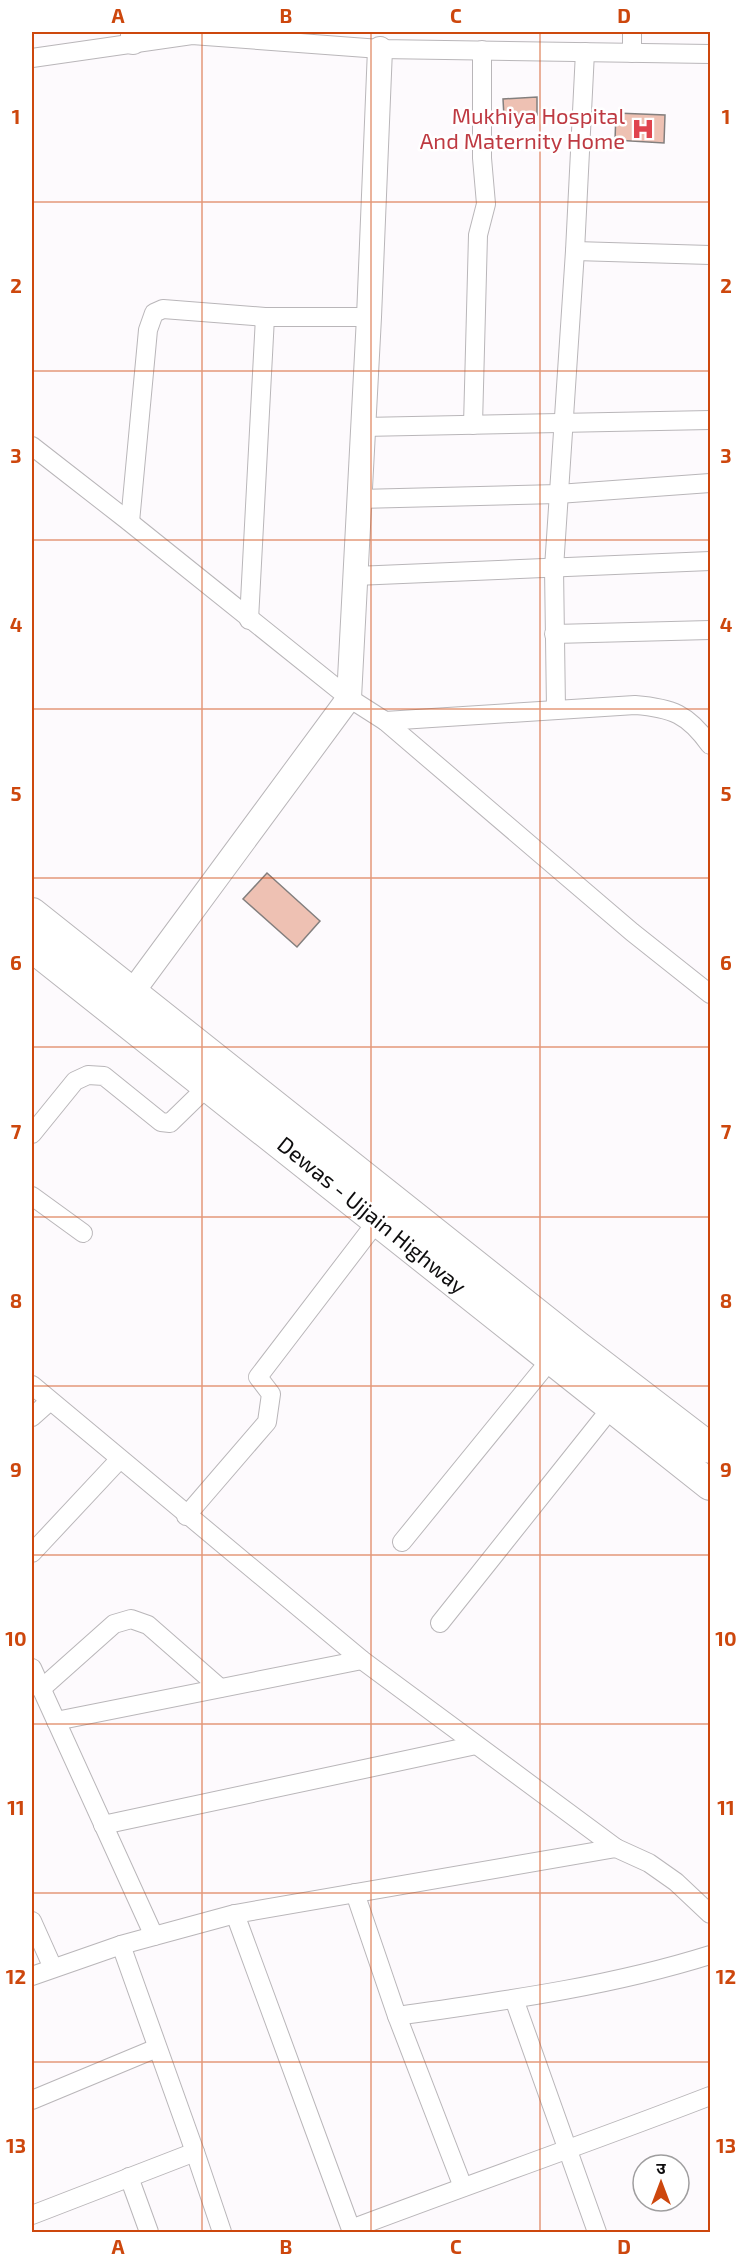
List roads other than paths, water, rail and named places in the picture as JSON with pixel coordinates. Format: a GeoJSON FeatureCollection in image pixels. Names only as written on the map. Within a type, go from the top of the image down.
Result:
{"type":"FeatureCollection","features":[{"type":"Feature","properties":{"kind":"main road","name":"Dewas - Ujjain Highway"},"geometry":{"type":"LineString","coordinates":[[32,913],[208,1086],[711,1485]]}},
{"type":"Feature","properties":{"kind":"main road","name":"Dewas - Ujjain Highway"},"geometry":{"type":"LineString","coordinates":[[32,947],[124,1003],[711,1448]]}},
{"type":"Feature","properties":{"kind":"street"},"geometry":{"type":"LineString","coordinates":[[632,32],[632,53]]}},
{"type":"Feature","properties":{"kind":"street"},"geometry":{"type":"LineString","coordinates":[[32,58],[133,37],[192,35],[380,49],[711,54]]}},
{"type":"Feature","properties":{"kind":"street"},"geometry":{"type":"LineString","coordinates":[[124,1003],[349,698],[380,49]]}},
{"type":"Feature","properties":{"kind":"street"},"geometry":{"type":"LineString","coordinates":[[473,425],[478,235],[486,204],[482,158],[482,50]]}},
{"type":"Feature","properties":{"kind":"street"},"geometry":{"type":"LineString","coordinates":[[556,709],[554,568],[575,251],[585,52]]}},
{"type":"Feature","properties":{"kind":"street"},"geometry":{"type":"LineString","coordinates":[[575,251],[711,255]]}},
{"type":"Feature","properties":{"kind":"street"},"geometry":{"type":"LineString","coordinates":[[129,522],[148,330],[154,313],[163,309],[265,317],[369,317]]}},
{"type":"Feature","properties":{"kind":"street"},"geometry":{"type":"LineString","coordinates":[[249,620],[265,317]]}},
{"type":"Feature","properties":{"kind":"street"},"geometry":{"type":"LineString","coordinates":[[363,427],[711,420]]}},
{"type":"Feature","properties":{"kind":"street"},"geometry":{"type":"LineString","coordinates":[[32,446],[249,620],[349,698],[384,721],[632,932],[711,994]]}},
{"type":"Feature","properties":{"kind":"street"},"geometry":{"type":"LineString","coordinates":[[359,499],[558,494],[711,483]]}},
{"type":"Feature","properties":{"kind":"street"},"geometry":{"type":"LineString","coordinates":[[355,576],[711,561]]}},
{"type":"Feature","properties":{"kind":"street"},"geometry":{"type":"LineString","coordinates":[[554,634],[711,630]]}},
{"type":"Feature","properties":{"kind":"street"},"geometry":{"type":"LineString","coordinates":[[384,721],[635,705],[659,707],[680,714],[696,726],[711,745]]}},
{"type":"Feature","properties":{"kind":"street"},"geometry":{"type":"LineString","coordinates":[[32,1134],[75,1081],[88,1075],[104,1076],[161,1122],[170,1123],[208,1086]]}},
{"type":"Feature","properties":{"kind":"street"},"geometry":{"type":"LineString","coordinates":[[32,1196],[83,1233]]}},
{"type":"Feature","properties":{"kind":"street"},"geometry":{"type":"LineString","coordinates":[[186,1516],[267,1422],[271,1394],[258,1377],[378,1220]]}},
{"type":"Feature","properties":{"kind":"street"},"geometry":{"type":"LineString","coordinates":[[402,1542],[551,1359]]}},
{"type":"Feature","properties":{"kind":"street"},"geometry":{"type":"LineString","coordinates":[[32,1385],[186,1516],[362,1660],[616,1848],[649,1863],[676,1882],[711,1914]]}},
{"type":"Feature","properties":{"kind":"street"},"geometry":{"type":"LineString","coordinates":[[32,1417],[50,1401]]}},
{"type":"Feature","properties":{"kind":"street"},"geometry":{"type":"LineString","coordinates":[[440,1623],[612,1407]]}},
{"type":"Feature","properties":{"kind":"street"},"geometry":{"type":"LineString","coordinates":[[32,1553],[119,1460]]}},
{"type":"Feature","properties":{"kind":"street"},"geometry":{"type":"LineString","coordinates":[[41,1689],[114,1624],[131,1619],[148,1625],[220,1688]]}},
{"type":"Feature","properties":{"kind":"street"},"geometry":{"type":"LineString","coordinates":[[56,1721],[362,1660]]}},
{"type":"Feature","properties":{"kind":"street"},"geometry":{"type":"LineString","coordinates":[[32,1668],[154,1936]]}},
{"type":"Feature","properties":{"kind":"street"},"geometry":{"type":"LineString","coordinates":[[103,1825],[476,1745]]}},
{"type":"Feature","properties":{"kind":"street"},"geometry":{"type":"LineString","coordinates":[[32,1976],[121,1945],[235,1914],[616,1848]]}},
{"type":"Feature","properties":{"kind":"street"},"geometry":{"type":"LineString","coordinates":[[355,1893],[397,2016],[463,2187]]}},
{"type":"Feature","properties":{"kind":"street"},"geometry":{"type":"LineString","coordinates":[[235,1914],[351,2231],[463,2187],[568,2151],[711,2096]]}},
{"type":"Feature","properties":{"kind":"street"},"geometry":{"type":"LineString","coordinates":[[32,1921],[53,1968]]}},
{"type":"Feature","properties":{"kind":"street"},"geometry":{"type":"LineString","coordinates":[[121,1945],[222,2232]]}},
{"type":"Feature","properties":{"kind":"street"},"geometry":{"type":"LineString","coordinates":[[397,2016],[514,1999],[648,1974],[711,1955]]}},
{"type":"Feature","properties":{"kind":"street"},"geometry":{"type":"LineString","coordinates":[[514,1999],[597,2232]]}},
{"type":"Feature","properties":{"kind":"street"},"geometry":{"type":"LineString","coordinates":[[32,2100],[157,2048]]}},
{"type":"Feature","properties":{"kind":"street"},"geometry":{"type":"LineString","coordinates":[[32,2215],[195,2152]]}},
{"type":"Feature","properties":{"kind":"street"},"geometry":{"type":"LineString","coordinates":[[129,2177],[149,2232]]}},
{"type":"Feature","properties":{"kind":"place","name":"Mukhiya Hospital And Maternity Home"},"geometry":{"type":"Point","coordinates":[643,129]}}]}
